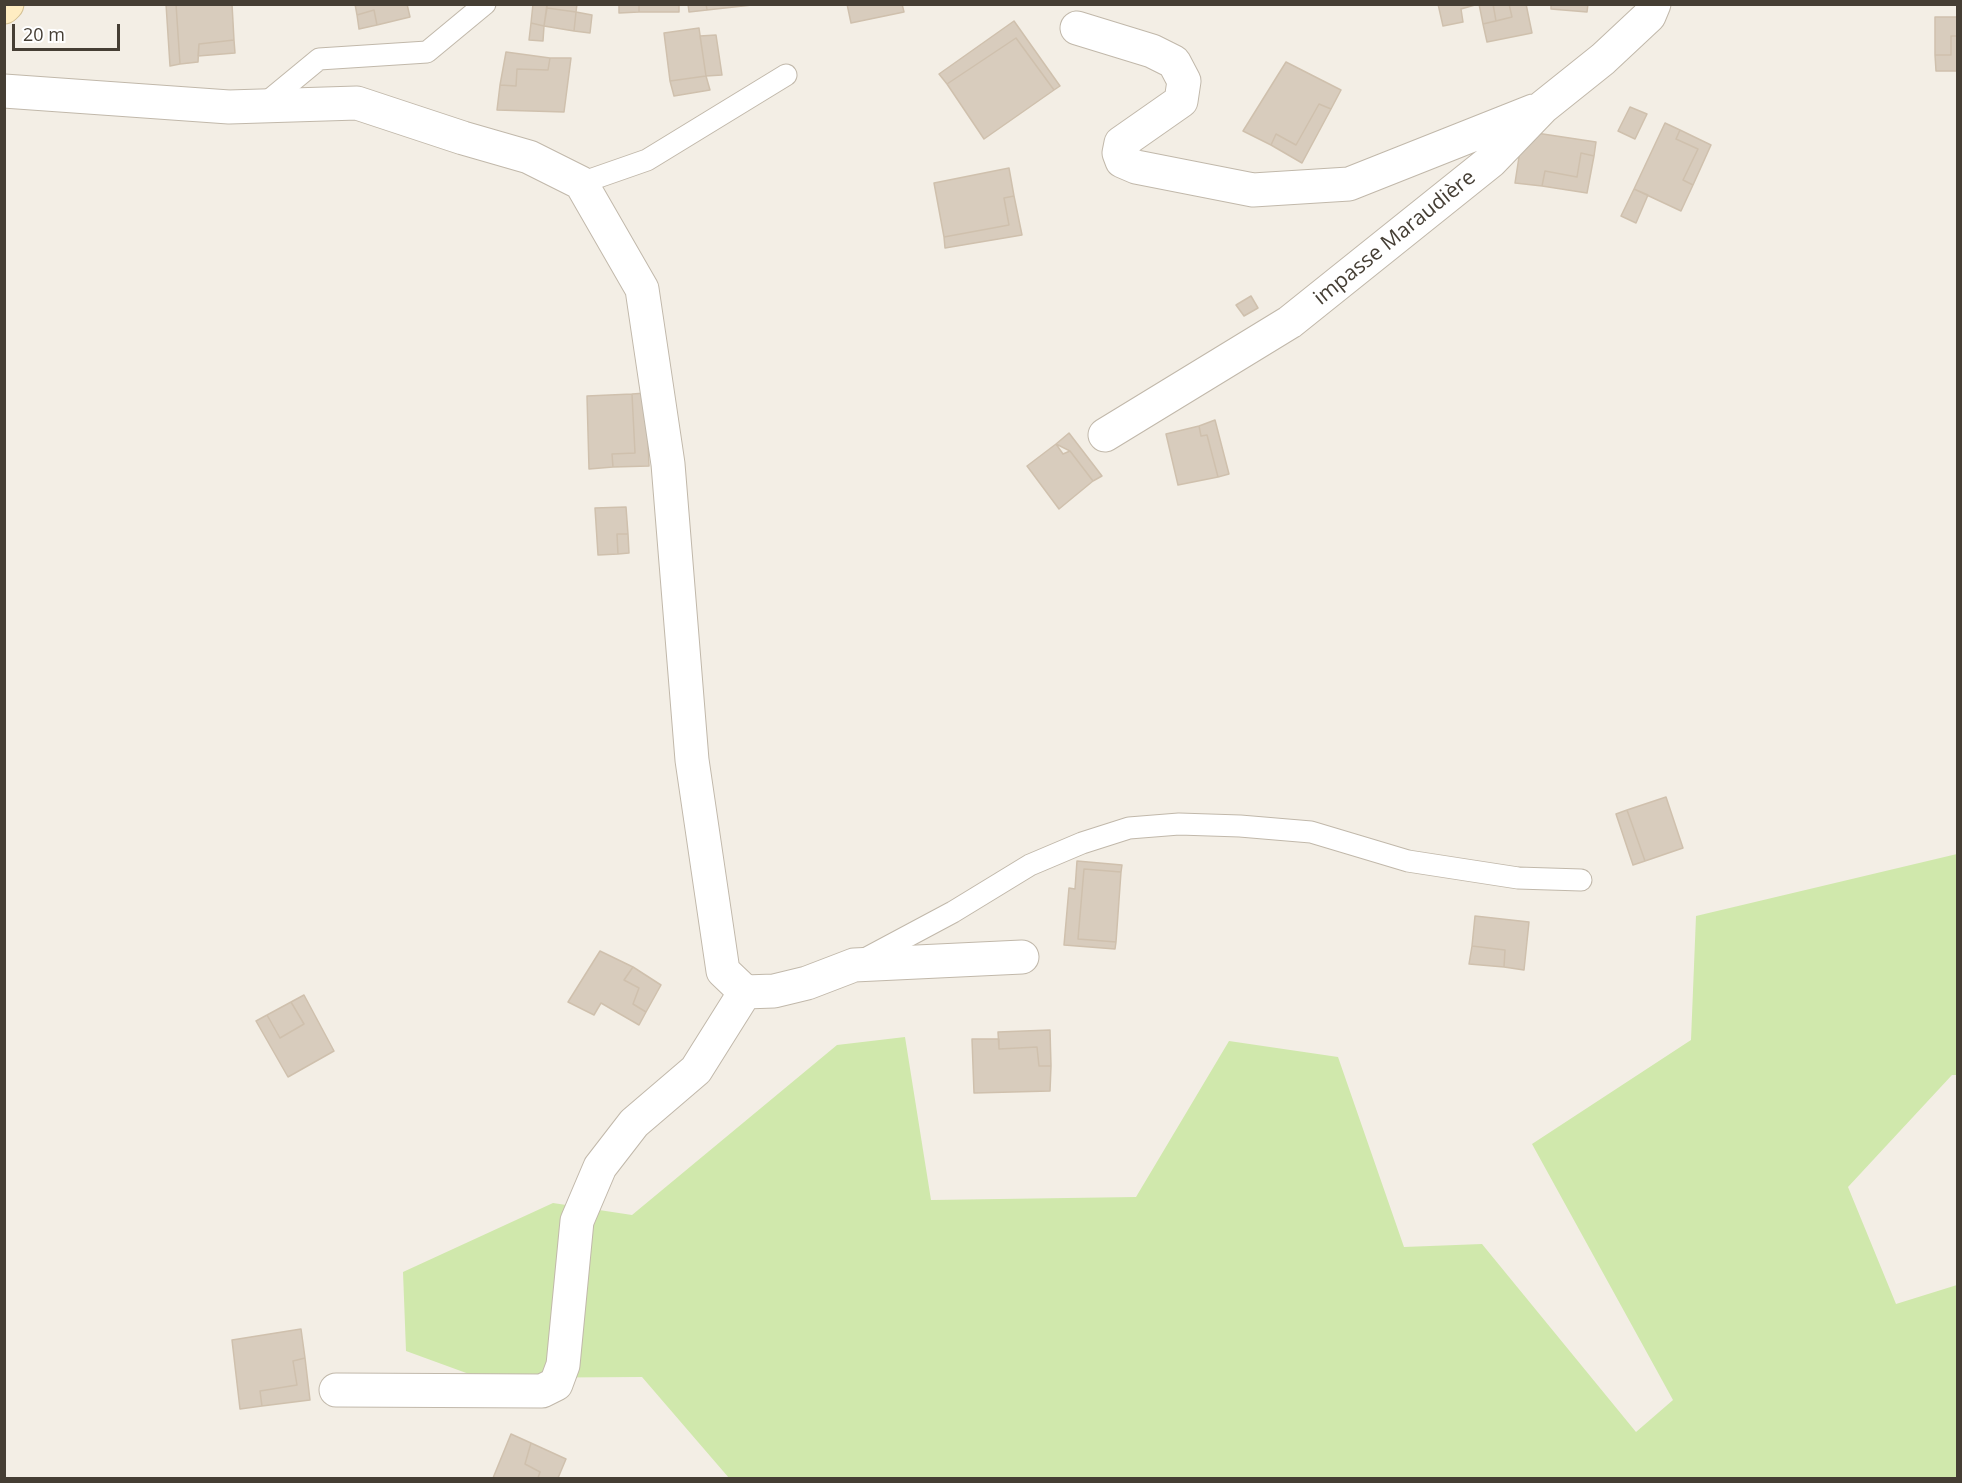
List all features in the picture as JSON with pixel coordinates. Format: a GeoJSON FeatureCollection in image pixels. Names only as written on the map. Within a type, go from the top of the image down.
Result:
{"type":"FeatureCollection","features":[{"type":"Feature","properties":{"kind":"street","name":"impasse Maraudière"},"geometry":{"type":"LineString","coordinates":[[1105,435],[1290,322],[1491,161],[1543,107],[1604,59],[1649,16],[1654,4]]}},
{"type":"Feature","properties":{"kind":"street"},"geometry":{"type":"LineString","coordinates":[[1077,28],[1152,51],[1174,62],[1184,81],[1181,101],[1121,143],[1119,153],[1122,161],[1136,167],[1253,190],[1349,184],[1543,107]]}},
{"type":"Feature","properties":{"kind":"street"},"geometry":{"type":"LineString","coordinates":[[4,91],[229,107],[357,103],[463,138],[530,157],[581,183],[642,289],[668,464],[692,760],[723,971],[745,992],[774,991],[854,965],[1022,957]]}},
{"type":"Feature","properties":{"kind":"street"},"geometry":{"type":"LineString","coordinates":[[336,1390],[542,1390],[556,1384],[563,1365],[577,1221],[600,1167],[634,1123],[696,1070],[745,992]]}},
{"type":"Feature","properties":{"kind":"lane"},"geometry":{"type":"LineString","coordinates":[[262,106],[319,59],[427,52],[485,4]]}},
{"type":"Feature","properties":{"kind":"lane"},"geometry":{"type":"LineString","coordinates":[[581,183],[648,160],[786,75]]}},
{"type":"Feature","properties":{"kind":"lane"},"geometry":{"type":"LineString","coordinates":[[854,965],[953,912],[1030,865],[1082,843],[1129,828],[1179,824],[1311,832],[1408,861],[1518,878],[1581,880]]}},
{"type":"Feature","properties":{"kind":"green space"},"geometry":{"type":"Polygon","coordinates":[[[1957,854],[1957,1075],[1952,1075],[1848,1187],[1896,1304],[1957,1285],[1957,1478],[729,1478],[642,1377],[480,1378],[406,1351],[403,1272],[553,1203],[632,1215],[837,1045],[905,1037],[931,1200],[1136,1197],[1229,1041],[1338,1057],[1404,1247],[1482,1244],[1636,1432],[1673,1400],[1532,1144],[1691,1040],[1696,916],[1957,854]]]}},
{"type":"Feature","properties":{"kind":"building"},"geometry":{"type":"Polygon","coordinates":[[[166,4],[176,4],[180,64],[170,66],[166,4]]]}},
{"type":"Feature","properties":{"kind":"building"},"geometry":{"type":"Polygon","coordinates":[[[176,4],[232,4],[234,40],[199,44],[198,62],[180,64],[176,4]]]}},
{"type":"Feature","properties":{"kind":"building"},"geometry":{"type":"Polygon","coordinates":[[[355,4],[407,4],[410,17],[377,25],[374,10],[357,15],[355,4]]]}},
{"type":"Feature","properties":{"kind":"building"},"geometry":{"type":"Polygon","coordinates":[[[533,4],[547,4],[544,26],[531,23],[533,4]]]}},
{"type":"Feature","properties":{"kind":"building"},"geometry":{"type":"Polygon","coordinates":[[[547,4],[577,4],[576,12],[547,8],[547,4]]]}},
{"type":"Feature","properties":{"kind":"building"},"geometry":{"type":"Polygon","coordinates":[[[619,4],[639,4],[639,12],[619,13],[619,4]]]}},
{"type":"Feature","properties":{"kind":"building"},"geometry":{"type":"Polygon","coordinates":[[[639,4],[679,4],[679,12],[639,12],[639,4]]]}},
{"type":"Feature","properties":{"kind":"building"},"geometry":{"type":"Polygon","coordinates":[[[688,4],[706,4],[707,10],[689,12],[688,4]]]}},
{"type":"Feature","properties":{"kind":"building"},"geometry":{"type":"Polygon","coordinates":[[[706,4],[752,4],[752,5],[707,10],[706,4]]]}},
{"type":"Feature","properties":{"kind":"building"},"geometry":{"type":"Polygon","coordinates":[[[847,4],[902,4],[904,12],[851,23],[847,4]]]}},
{"type":"Feature","properties":{"kind":"building"},"geometry":{"type":"Polygon","coordinates":[[[1438,4],[1475,5],[1461,9],[1463,22],[1443,26],[1438,4]]]}},
{"type":"Feature","properties":{"kind":"building"},"geometry":{"type":"Polygon","coordinates":[[[1479,4],[1493,4],[1496,21],[1483,24],[1479,4]]]}},
{"type":"Feature","properties":{"kind":"building"},"geometry":{"type":"Polygon","coordinates":[[[1493,4],[1509,4],[1512,17],[1496,21],[1493,4]]]}},
{"type":"Feature","properties":{"kind":"building"},"geometry":{"type":"Polygon","coordinates":[[[1509,4],[1526,4],[1532,33],[1487,42],[1483,24],[1512,17],[1509,4]]]}},
{"type":"Feature","properties":{"kind":"building"},"geometry":{"type":"Polygon","coordinates":[[[1551,4],[1588,4],[1587,12],[1551,9],[1551,4]]]}},
{"type":"Feature","properties":{"kind":"building"},"geometry":{"type":"Polygon","coordinates":[[[547,8],[576,12],[574,31],[544,26],[547,8]]]}},
{"type":"Feature","properties":{"kind":"building"},"geometry":{"type":"Polygon","coordinates":[[[374,10],[377,25],[359,29],[357,15],[374,10]]]}},
{"type":"Feature","properties":{"kind":"building"},"geometry":{"type":"Polygon","coordinates":[[[576,12],[592,15],[590,33],[574,31],[576,12]]]}},
{"type":"Feature","properties":{"kind":"building"},"geometry":{"type":"Polygon","coordinates":[[[1935,17],[1958,17],[1958,36],[1951,36],[1951,55],[1935,55],[1935,17]]]}},
{"type":"Feature","properties":{"kind":"building"},"geometry":{"type":"Polygon","coordinates":[[[1014,21],[1060,86],[1054,90],[1016,38],[947,84],[939,74],[1014,21]]]}},
{"type":"Feature","properties":{"kind":"building"},"geometry":{"type":"Polygon","coordinates":[[[531,23],[544,26],[543,41],[529,40],[531,23]]]}},
{"type":"Feature","properties":{"kind":"building"},"geometry":{"type":"Polygon","coordinates":[[[699,28],[706,76],[670,81],[664,33],[699,28]]]}},
{"type":"Feature","properties":{"kind":"building"},"geometry":{"type":"Polygon","coordinates":[[[716,35],[722,75],[706,76],[700,36],[716,35]]]}},
{"type":"Feature","properties":{"kind":"building"},"geometry":{"type":"Polygon","coordinates":[[[1951,36],[1958,36],[1958,71],[1936,71],[1935,55],[1951,55],[1951,36]]]}},
{"type":"Feature","properties":{"kind":"building"},"geometry":{"type":"Polygon","coordinates":[[[1016,38],[1054,90],[984,139],[947,84],[1016,38]]]}},
{"type":"Feature","properties":{"kind":"building"},"geometry":{"type":"Polygon","coordinates":[[[234,40],[235,53],[198,56],[199,44],[234,40]]]}},
{"type":"Feature","properties":{"kind":"building"},"geometry":{"type":"Polygon","coordinates":[[[506,52],[550,58],[548,70],[517,69],[516,86],[500,85],[506,52]]]}},
{"type":"Feature","properties":{"kind":"building"},"geometry":{"type":"Polygon","coordinates":[[[550,58],[571,58],[564,112],[497,110],[500,85],[516,86],[517,69],[548,70],[550,58]]]}},
{"type":"Feature","properties":{"kind":"building"},"geometry":{"type":"Polygon","coordinates":[[[1286,62],[1341,90],[1331,109],[1319,104],[1296,145],[1276,134],[1271,145],[1243,131],[1286,62]]]}},
{"type":"Feature","properties":{"kind":"building"},"geometry":{"type":"Polygon","coordinates":[[[706,76],[710,90],[674,96],[670,81],[706,76]]]}},
{"type":"Feature","properties":{"kind":"building"},"geometry":{"type":"Polygon","coordinates":[[[1319,104],[1331,109],[1302,163],[1271,145],[1276,134],[1296,145],[1319,104]]]}},
{"type":"Feature","properties":{"kind":"building"},"geometry":{"type":"Polygon","coordinates":[[[1630,107],[1647,114],[1635,139],[1618,131],[1630,107]]]}},
{"type":"Feature","properties":{"kind":"building"},"geometry":{"type":"Polygon","coordinates":[[[1665,123],[1680,130],[1676,139],[1698,149],[1683,180],[1693,185],[1681,211],[1634,189],[1665,123]]]}},
{"type":"Feature","properties":{"kind":"building"},"geometry":{"type":"Polygon","coordinates":[[[1680,130],[1711,145],[1693,185],[1683,180],[1698,149],[1676,139],[1680,130]]]}},
{"type":"Feature","properties":{"kind":"building"},"geometry":{"type":"Polygon","coordinates":[[[1523,131],[1596,142],[1594,156],[1581,153],[1577,177],[1545,171],[1542,186],[1515,183],[1523,131]]]}},
{"type":"Feature","properties":{"kind":"building"},"geometry":{"type":"Polygon","coordinates":[[[1581,153],[1594,156],[1587,193],[1542,186],[1545,171],[1577,177],[1581,153]]]}},
{"type":"Feature","properties":{"kind":"building"},"geometry":{"type":"Polygon","coordinates":[[[1009,168],[1014,196],[1004,198],[1009,225],[944,237],[934,183],[1009,168]]]}},
{"type":"Feature","properties":{"kind":"building"},"geometry":{"type":"Polygon","coordinates":[[[1634,189],[1648,195],[1636,223],[1621,216],[1634,189]]]}},
{"type":"Feature","properties":{"kind":"building"},"geometry":{"type":"Polygon","coordinates":[[[1014,196],[1022,235],[945,248],[944,237],[1009,225],[1004,198],[1014,196]]]}},
{"type":"Feature","properties":{"kind":"building"},"geometry":{"type":"Polygon","coordinates":[[[1251,296],[1258,308],[1244,316],[1236,305],[1251,296]]]}},
{"type":"Feature","properties":{"kind":"building"},"geometry":{"type":"Polygon","coordinates":[[[646,393],[649,466],[613,467],[612,454],[635,453],[632,394],[646,393]]]}},
{"type":"Feature","properties":{"kind":"building"},"geometry":{"type":"Polygon","coordinates":[[[632,394],[635,453],[612,454],[613,467],[589,469],[587,396],[632,394]]]}},
{"type":"Feature","properties":{"kind":"building"},"geometry":{"type":"Polygon","coordinates":[[[1215,420],[1229,474],[1218,477],[1207,435],[1201,436],[1199,426],[1215,420]]]}},
{"type":"Feature","properties":{"kind":"building"},"geometry":{"type":"Polygon","coordinates":[[[1199,426],[1201,436],[1207,435],[1218,477],[1178,485],[1166,434],[1199,426]]]}},
{"type":"Feature","properties":{"kind":"building"},"geometry":{"type":"Polygon","coordinates":[[[1069,433],[1102,476],[1093,481],[1070,451],[1056,444],[1069,433]]]}},
{"type":"Feature","properties":{"kind":"building"},"geometry":{"type":"Polygon","coordinates":[[[1056,444],[1063,454],[1070,451],[1093,481],[1059,509],[1027,466],[1056,444]]]}},
{"type":"Feature","properties":{"kind":"building"},"geometry":{"type":"Polygon","coordinates":[[[626,507],[628,534],[617,534],[618,554],[598,555],[595,508],[626,507]]]}},
{"type":"Feature","properties":{"kind":"building"},"geometry":{"type":"Polygon","coordinates":[[[617,534],[628,534],[629,553],[618,554],[617,534]]]}},
{"type":"Feature","properties":{"kind":"building"},"geometry":{"type":"Polygon","coordinates":[[[1666,797],[1683,848],[1645,861],[1627,810],[1666,797]]]}},
{"type":"Feature","properties":{"kind":"building"},"geometry":{"type":"Polygon","coordinates":[[[1627,810],[1645,861],[1633,865],[1616,814],[1627,810]]]}},
{"type":"Feature","properties":{"kind":"building"},"geometry":{"type":"Polygon","coordinates":[[[1077,861],[1122,865],[1121,872],[1084,869],[1078,939],[1116,942],[1115,949],[1064,945],[1069,888],[1075,889],[1077,861]]]}},
{"type":"Feature","properties":{"kind":"building"},"geometry":{"type":"Polygon","coordinates":[[[1084,869],[1121,872],[1116,942],[1078,939],[1084,869]]]}},
{"type":"Feature","properties":{"kind":"building"},"geometry":{"type":"Polygon","coordinates":[[[1475,916],[1529,922],[1524,970],[1504,967],[1505,950],[1472,946],[1475,916]]]}},
{"type":"Feature","properties":{"kind":"building"},"geometry":{"type":"Polygon","coordinates":[[[1472,946],[1505,950],[1504,967],[1469,964],[1472,946]]]}},
{"type":"Feature","properties":{"kind":"building"},"geometry":{"type":"Polygon","coordinates":[[[600,951],[633,967],[624,980],[639,988],[633,1004],[646,1012],[639,1025],[601,1003],[594,1015],[568,1002],[600,951]]]}},
{"type":"Feature","properties":{"kind":"building"},"geometry":{"type":"Polygon","coordinates":[[[633,967],[661,985],[646,1012],[633,1004],[639,988],[624,980],[633,967]]]}},
{"type":"Feature","properties":{"kind":"building"},"geometry":{"type":"Polygon","coordinates":[[[304,995],[334,1051],[288,1077],[256,1021],[267,1015],[280,1038],[304,1024],[291,1002],[304,995]]]}},
{"type":"Feature","properties":{"kind":"building"},"geometry":{"type":"Polygon","coordinates":[[[291,1002],[304,1024],[280,1038],[267,1015],[291,1002]]]}},
{"type":"Feature","properties":{"kind":"building"},"geometry":{"type":"Polygon","coordinates":[[[1050,1030],[1051,1066],[1039,1066],[1037,1047],[999,1049],[998,1032],[1050,1030]]]}},
{"type":"Feature","properties":{"kind":"building"},"geometry":{"type":"Polygon","coordinates":[[[972,1039],[999,1039],[999,1049],[1037,1047],[1039,1066],[1051,1066],[1050,1091],[974,1093],[972,1039]]]}},
{"type":"Feature","properties":{"kind":"building"},"geometry":{"type":"Polygon","coordinates":[[[301,1329],[305,1358],[293,1361],[297,1385],[260,1391],[262,1406],[240,1409],[232,1340],[301,1329]]]}},
{"type":"Feature","properties":{"kind":"building"},"geometry":{"type":"Polygon","coordinates":[[[305,1358],[310,1400],[262,1406],[260,1391],[297,1385],[293,1361],[305,1358]]]}},
{"type":"Feature","properties":{"kind":"building"},"geometry":{"type":"Polygon","coordinates":[[[511,1434],[531,1443],[525,1464],[540,1472],[538,1478],[493,1478],[511,1434]]]}},
{"type":"Feature","properties":{"kind":"building"},"geometry":{"type":"Polygon","coordinates":[[[531,1443],[566,1459],[558,1478],[538,1478],[540,1472],[525,1464],[531,1443]]]}}]}
